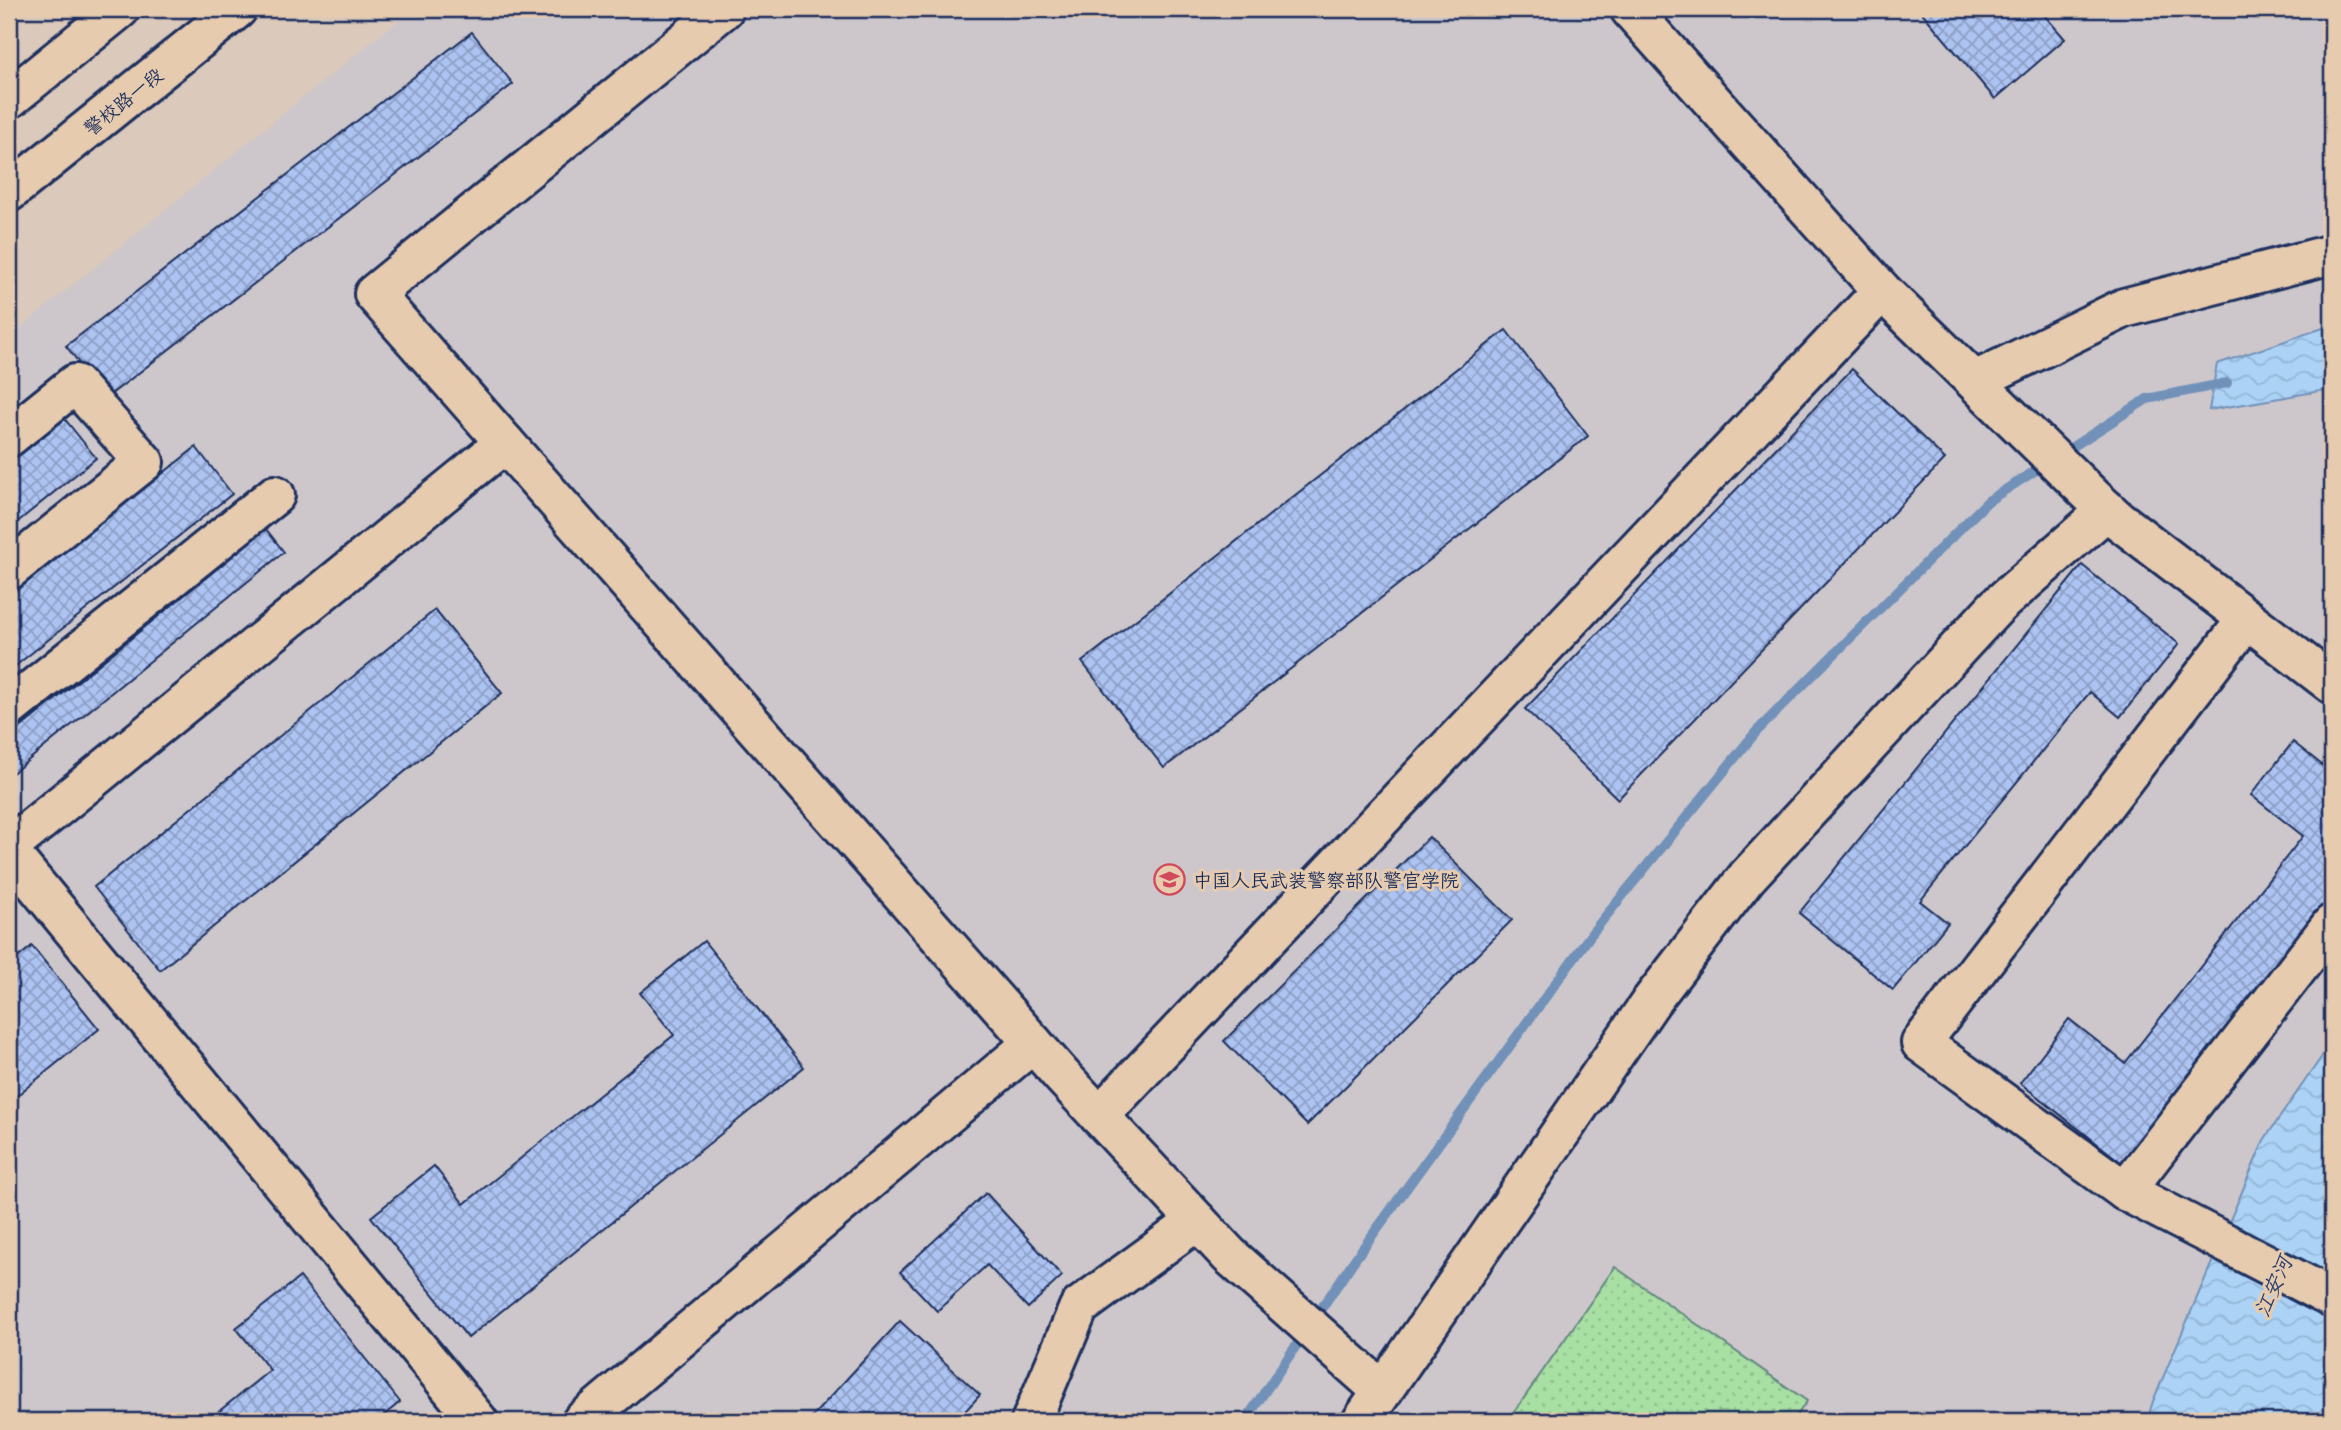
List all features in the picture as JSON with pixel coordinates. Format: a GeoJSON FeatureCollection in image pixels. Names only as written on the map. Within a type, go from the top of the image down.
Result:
{"type":"FeatureCollection","features":[{"type":"Feature","properties":{"kind":"street"},"geometry":{"type":"LineString","coordinates":[[9,99],[120,9]]}},
{"type":"Feature","properties":{"kind":"street","name":"警校路一段"},"geometry":{"type":"LineString","coordinates":[[9,192],[237,9]]}},
{"type":"Feature","properties":{"kind":"street"},"geometry":{"type":"LineString","coordinates":[[724,9],[374,294],[1099,1116],[1256,1280],[1346,1359],[1371,1406],[1652,1000],[1747,877],[1997,606],[2101,504]]}},
{"type":"Feature","properties":{"kind":"street"},"geometry":{"type":"LineString","coordinates":[[1630,9],[1882,291],[2101,504],[2332,684]]}},
{"type":"Feature","properties":{"kind":"street"},"geometry":{"type":"LineString","coordinates":[[1975,381],[2124,308],[2332,254]]}},
{"type":"Feature","properties":{"kind":"street"},"geometry":{"type":"LineString","coordinates":[[1099,1116],[1882,291]]}},
{"type":"Feature","properties":{"kind":"street"},"geometry":{"type":"LineString","coordinates":[[9,437],[75,384],[144,463],[9,570]]}},
{"type":"Feature","properties":{"kind":"street"},"geometry":{"type":"LineString","coordinates":[[9,847],[505,443]]}},
{"type":"Feature","properties":{"kind":"street"},"geometry":{"type":"LineString","coordinates":[[9,708],[275,495]]}},
{"type":"Feature","properties":{"kind":"street"},"geometry":{"type":"LineString","coordinates":[[2247,619],[1921,1043],[2125,1191],[2332,1298]]}},
{"type":"Feature","properties":{"kind":"street"},"geometry":{"type":"LineString","coordinates":[[9,852],[478,1421]]}},
{"type":"Feature","properties":{"kind":"street"},"geometry":{"type":"LineString","coordinates":[[2125,1191],[2332,925]]}},
{"type":"Feature","properties":{"kind":"street"},"geometry":{"type":"LineString","coordinates":[[582,1421],[1033,1043]]}},
{"type":"Feature","properties":{"kind":"street"},"geometry":{"type":"LineString","coordinates":[[1031,1421],[1079,1307],[1197,1220]]}},
{"type":"Feature","properties":{"kind":"shaded area","name":"中国人民武装警察部队警官学院"},"geometry":{"type":"Polygon","coordinates":[[[412,9],[2332,9],[2332,1421],[9,1421],[9,337],[412,9]]]}},
{"type":"Feature","properties":{"kind":"green space"},"geometry":{"type":"Polygon","coordinates":[[[1615,1267],[1807,1401],[1793,1421],[1508,1421],[1615,1267]]]}},
{"type":"Feature","properties":{"kind":"water"},"geometry":{"type":"Polygon","coordinates":[[[2332,325],[2332,389],[2209,410],[2217,364],[2332,325]]]}},
{"type":"Feature","properties":{"kind":"water","name":"江安河"},"geometry":{"type":"Polygon","coordinates":[[[2332,1042],[2332,1421],[2147,1421],[2153,1401],[2264,1140],[2332,1042]]]}},
{"type":"Feature","properties":{"kind":"building"},"geometry":{"type":"Polygon","coordinates":[[[1919,9],[2039,9],[2065,39],[1995,99],[1919,9]]]}},
{"type":"Feature","properties":{"kind":"building"},"geometry":{"type":"Polygon","coordinates":[[[472,32],[513,84],[106,398],[66,346],[472,32]]]}},
{"type":"Feature","properties":{"kind":"building"},"geometry":{"type":"Polygon","coordinates":[[[1506,330],[1588,436],[1164,768],[1082,662],[1506,330]]]}},
{"type":"Feature","properties":{"kind":"building"},"geometry":{"type":"Polygon","coordinates":[[[1852,369],[1945,459],[1618,799],[1525,709],[1852,369]]]}},
{"type":"Feature","properties":{"kind":"building"},"geometry":{"type":"Polygon","coordinates":[[[64,418],[96,458],[9,529],[9,462],[64,418]]]}},
{"type":"Feature","properties":{"kind":"building"},"geometry":{"type":"Polygon","coordinates":[[[196,447],[232,494],[9,671],[9,596],[196,447]]]}},
{"type":"Feature","properties":{"kind":"building"},"geometry":{"type":"Polygon","coordinates":[[[266,529],[284,552],[9,776],[9,737],[266,529]]]}},
{"type":"Feature","properties":{"kind":"building"},"geometry":{"type":"Polygon","coordinates":[[[2082,565],[2179,644],[2120,717],[2090,692],[1920,901],[1948,923],[1893,990],[1799,913],[2082,565]]]}},
{"type":"Feature","properties":{"kind":"building"},"geometry":{"type":"Polygon","coordinates":[[[435,610],[502,693],[160,970],[94,887],[435,610]]]}},
{"type":"Feature","properties":{"kind":"building"},"geometry":{"type":"Polygon","coordinates":[[[2293,742],[2332,773],[2332,895],[2122,1163],[2020,1083],[2069,1019],[2125,1063],[2303,836],[2251,795],[2293,742]]]}},
{"type":"Feature","properties":{"kind":"building"},"geometry":{"type":"Polygon","coordinates":[[[1429,837],[1512,920],[1307,1125],[1224,1041],[1429,837]]]}},
{"type":"Feature","properties":{"kind":"building"},"geometry":{"type":"Polygon","coordinates":[[[704,941],[804,1067],[468,1338],[371,1217],[434,1166],[464,1204],[674,1035],[640,993],[704,941]]]}},
{"type":"Feature","properties":{"kind":"building"},"geometry":{"type":"Polygon","coordinates":[[[32,946],[99,1029],[9,1102],[9,965],[32,946]]]}},
{"type":"Feature","properties":{"kind":"building"},"geometry":{"type":"Polygon","coordinates":[[[986,1193],[1062,1276],[1028,1308],[987,1265],[937,1311],[900,1272],[986,1193]]]}},
{"type":"Feature","properties":{"kind":"building"},"geometry":{"type":"Polygon","coordinates":[[[300,1277],[400,1402],[377,1421],[207,1421],[270,1370],[236,1328],[300,1277]]]}},
{"type":"Feature","properties":{"kind":"building"},"geometry":{"type":"Polygon","coordinates":[[[900,1321],[980,1395],[956,1421],[808,1421],[900,1321]]]}},
{"type":"Feature","properties":{"kind":"waterway"},"geometry":{"type":"LineString","coordinates":[[1245,1421],[1355,1259],[1592,933],[1756,732],[1988,501],[2147,399],[2227,383]]}},
{"type":"Feature","properties":{"kind":"place","name":"中国人民武装警察部队警官学院"},"geometry":{"type":"Point","coordinates":[1170,879]}}]}
